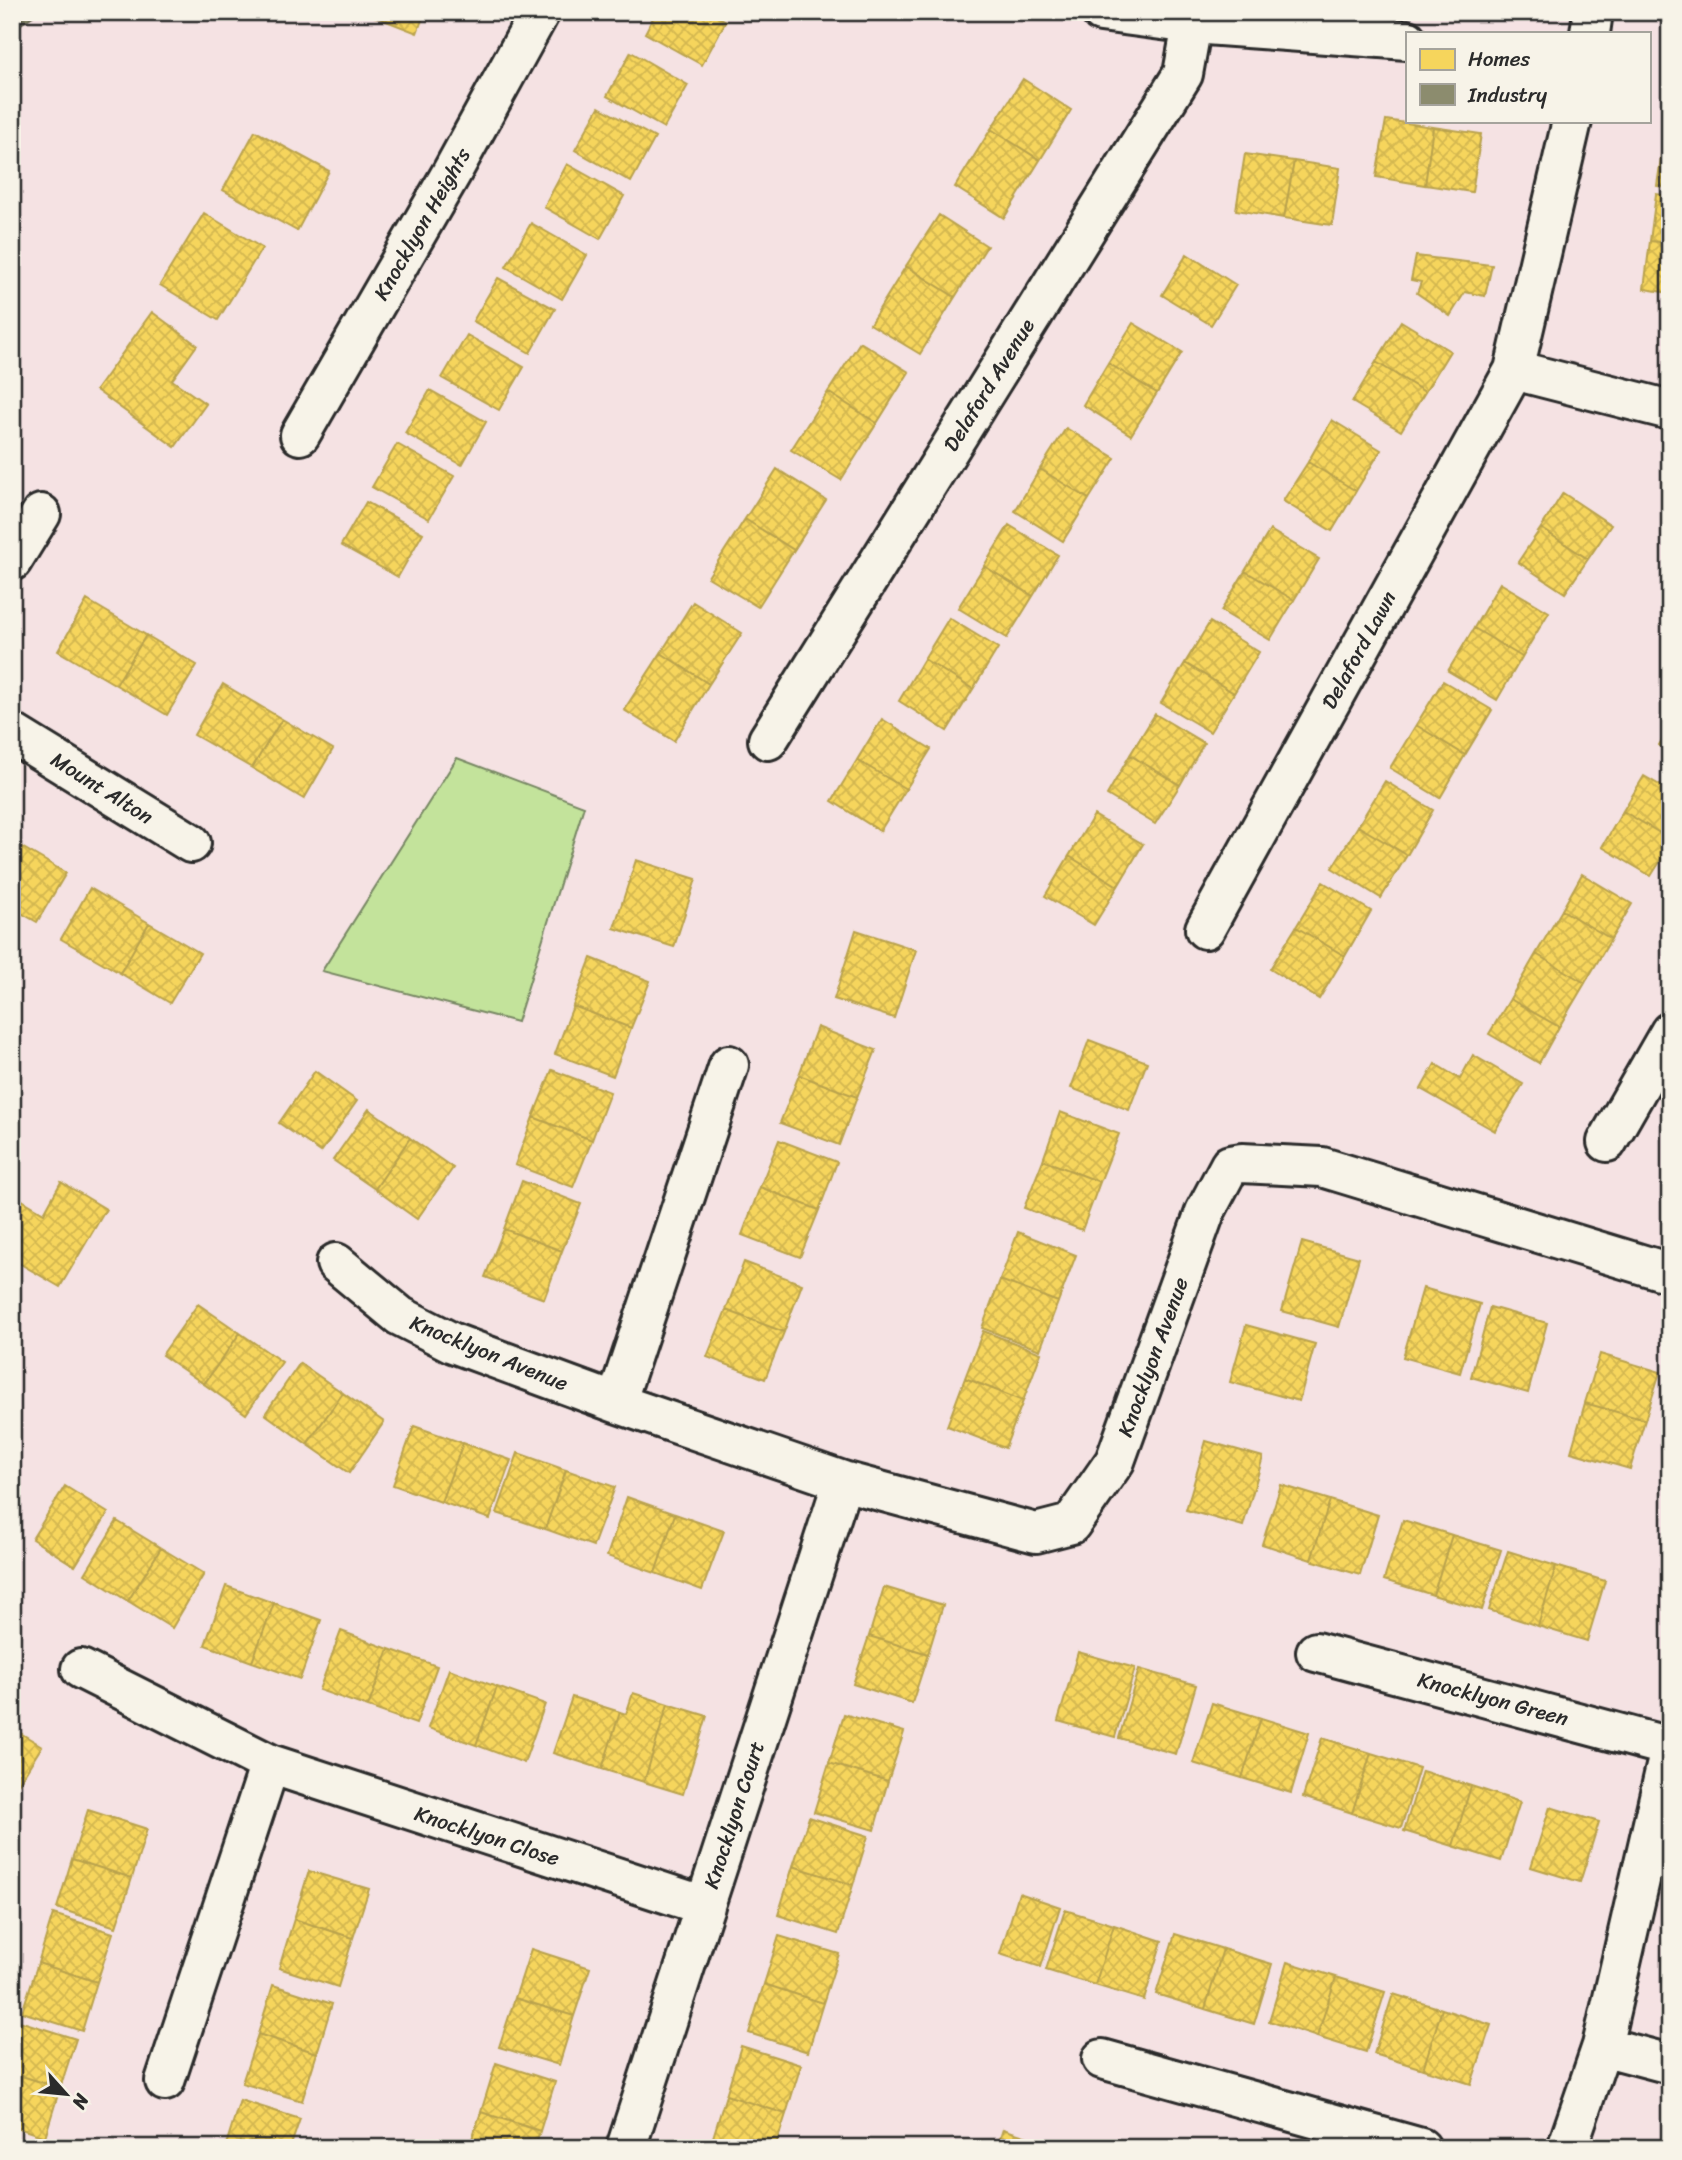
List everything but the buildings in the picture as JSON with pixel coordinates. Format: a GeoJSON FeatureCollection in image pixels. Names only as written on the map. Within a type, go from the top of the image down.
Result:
{"type":"FeatureCollection","features":[{"type":"Feature","properties":{"kind":"street","name":"Knocklyon Heights"},"geometry":{"type":"LineString","coordinates":[[300,435],[452,172],[540,12]]}},
{"type":"Feature","properties":{"kind":"street"},"geometry":{"type":"LineString","coordinates":[[1101,12],[1192,24],[1406,40]]}},
{"type":"Feature","properties":{"kind":"street"},"geometry":{"type":"LineString","coordinates":[[1590,32],[1593,12]]}},
{"type":"Feature","properties":{"kind":"street","name":"Delaford Avenue"},"geometry":{"type":"LineString","coordinates":[[768,740],[1183,74],[1192,24]]}},
{"type":"Feature","properties":{"kind":"street","name":"Delaford Lawn"},"geometry":{"type":"LineString","coordinates":[[1205,929],[1514,370],[1572,122]]}},
{"type":"Feature","properties":{"kind":"street"},"geometry":{"type":"LineString","coordinates":[[1514,370],[1670,410]]}},
{"type":"Feature","properties":{"kind":"street"},"geometry":{"type":"LineString","coordinates":[[12,561],[41,514]]}},
{"type":"Feature","properties":{"kind":"street","name":"Mount Alton"},"geometry":{"type":"LineString","coordinates":[[12,733],[191,843]]}},
{"type":"Feature","properties":{"kind":"street"},"geometry":{"type":"LineString","coordinates":[[1607,1142],[1670,1032]]}},
{"type":"Feature","properties":{"kind":"street"},"geometry":{"type":"LineString","coordinates":[[616,1404],[730,1065]]}},
{"type":"Feature","properties":{"kind":"street","name":"Knocklyon Avenue"},"geometry":{"type":"LineString","coordinates":[[336,1263],[400,1316],[442,1337],[616,1404],[843,1481],[1036,1533],[1071,1524],[1115,1461],[1205,1212],[1230,1165],[1242,1163],[1322,1167],[1670,1273]]}},
{"type":"Feature","properties":{"kind":"street","name":"Knocklyon Court"},"geometry":{"type":"LineString","coordinates":[[626,2148],[843,1481]]}},
{"type":"Feature","properties":{"kind":"street","name":"Knocklyon Green"},"geometry":{"type":"LineString","coordinates":[[1316,1652],[1670,1748],[1602,2046],[1567,2148]]}},
{"type":"Feature","properties":{"kind":"street","name":"Knocklyon Close"},"geometry":{"type":"LineString","coordinates":[[81,1669],[270,1764],[705,1906]]}},
{"type":"Feature","properties":{"kind":"street"},"geometry":{"type":"LineString","coordinates":[[165,2081],[270,1764]]}},
{"type":"Feature","properties":{"kind":"street"},"geometry":{"type":"LineString","coordinates":[[1602,2046],[1670,2064]]}},
{"type":"Feature","properties":{"kind":"street"},"geometry":{"type":"LineString","coordinates":[[1102,2059],[1421,2148]]}},
{"type":"Feature","properties":{"kind":"green space"},"geometry":{"type":"Polygon","coordinates":[[[457,758],[584,806],[517,1022],[322,971],[457,758]]]}}]}
